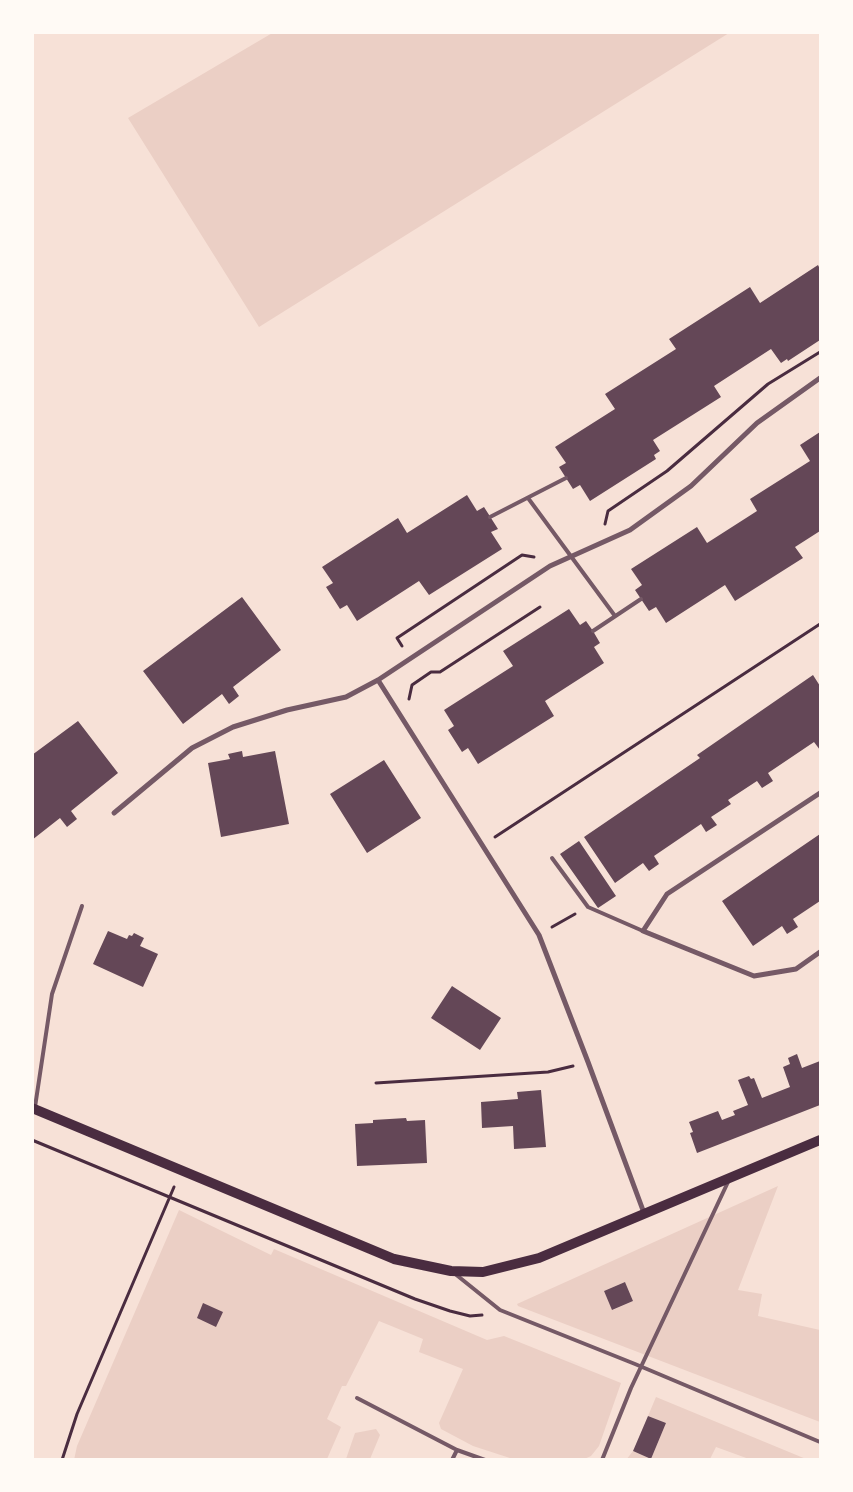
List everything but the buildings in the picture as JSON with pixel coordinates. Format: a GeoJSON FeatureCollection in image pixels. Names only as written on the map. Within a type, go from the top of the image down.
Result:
{"type":"FeatureCollection","features":[{"type":"Feature","properties":{"kind":"main road"},"geometry":{"type":"LineString","coordinates":[[34,1108],[394,1259],[451,1271],[484,1272],[539,1258],[820,1140]]}},
{"type":"Feature","properties":{"kind":"street"},"geometry":{"type":"LineString","coordinates":[[114,813],[192,748],[234,727],[287,710],[346,697],[378,680],[550,566],[630,530],[691,486],[757,423],[820,378]]}},
{"type":"Feature","properties":{"kind":"street"},"geometry":{"type":"LineString","coordinates":[[378,680],[539,935],[644,1213]]}},
{"type":"Feature","properties":{"kind":"street"},"geometry":{"type":"LineString","coordinates":[[820,793],[667,894],[643,930],[754,976],[796,969],[820,952]]}},
{"type":"Feature","properties":{"kind":"lane"},"geometry":{"type":"LineString","coordinates":[[490,517],[566,478]]}},
{"type":"Feature","properties":{"kind":"lane"},"geometry":{"type":"LineString","coordinates":[[528,498],[615,616]]}},
{"type":"Feature","properties":{"kind":"lane"},"geometry":{"type":"LineString","coordinates":[[593,631],[641,599]]}},
{"type":"Feature","properties":{"kind":"lane"},"geometry":{"type":"LineString","coordinates":[[552,858],[588,908],[643,930]]}},
{"type":"Feature","properties":{"kind":"lane"},"geometry":{"type":"LineString","coordinates":[[34,1108],[52,994],[82,906]]}},
{"type":"Feature","properties":{"kind":"lane"},"geometry":{"type":"LineString","coordinates":[[602,1460],[631,1388],[730,1178]]}},
{"type":"Feature","properties":{"kind":"lane"},"geometry":{"type":"LineString","coordinates":[[451,1271],[500,1310],[642,1366],[820,1442]]}},
{"type":"Feature","properties":{"kind":"lane"},"geometry":{"type":"LineString","coordinates":[[356,1398],[457,1450],[485,1460]]}},
{"type":"Feature","properties":{"kind":"lane"},"geometry":{"type":"LineString","coordinates":[[452,1460],[457,1450]]}},
{"type":"Feature","properties":{"kind":"path"},"geometry":{"type":"LineString","coordinates":[[597,528],[606,524],[608,511],[667,471],[768,384],[820,352]]}},
{"type":"Feature","properties":{"kind":"path"},"geometry":{"type":"LineString","coordinates":[[422,678],[398,638],[522,555],[537,558],[563,545]]}},
{"type":"Feature","properties":{"kind":"path"},"geometry":{"type":"LineString","coordinates":[[414,706],[408,698],[412,685],[431,672],[440,672],[540,607]]}},
{"type":"Feature","properties":{"kind":"path"},"geometry":{"type":"LineString","coordinates":[[482,846],[820,624]]}},
{"type":"Feature","properties":{"kind":"path"},"geometry":{"type":"LineString","coordinates":[[491,828],[496,837]]}},
{"type":"Feature","properties":{"kind":"path"},"geometry":{"type":"LineString","coordinates":[[539,935],[588,908]]}},
{"type":"Feature","properties":{"kind":"path"},"geometry":{"type":"LineString","coordinates":[[376,1083],[548,1072],[588,1062]]}},
{"type":"Feature","properties":{"kind":"path"},"geometry":{"type":"LineString","coordinates":[[32,1140],[415,1300],[470,1316],[492,1315],[500,1310]]}},
{"type":"Feature","properties":{"kind":"path"},"geometry":{"type":"LineString","coordinates":[[62,1460],[77,1414],[169,1197]]}},
{"type":"Feature","properties":{"kind":"shaded area"},"geometry":{"type":"Polygon","coordinates":[[[274,32],[729,33],[259,327],[128,118],[274,32]]]}},
{"type":"Feature","properties":{"kind":"shaded area"},"geometry":{"type":"Polygon","coordinates":[[[778,1186],[738,1290],[762,1294],[758,1316],[820,1330],[820,1422],[518,1306],[517,1304],[778,1186]],[[625,1282],[604,1291],[613,1310],[633,1301],[625,1282]]]}},
{"type":"Feature","properties":{"kind":"shaded area"},"geometry":{"type":"Polygon","coordinates":[[[179,1210],[271,1255],[274,1249],[487,1340],[504,1336],[621,1383],[599,1446],[591,1456],[582,1460],[513,1459],[473,1446],[441,1429],[439,1423],[463,1369],[419,1352],[423,1339],[379,1321],[346,1386],[342,1386],[327,1419],[341,1427],[327,1459],[74,1460],[77,1446],[179,1210]]]}},
{"type":"Feature","properties":{"kind":"shaded area"},"geometry":{"type":"Polygon","coordinates":[[[656,1397],[806,1459],[749,1459],[716,1447],[710,1459],[626,1460],[633,1451],[651,1459],[666,1423],[648,1416],[656,1397]]]}},
{"type":"Feature","properties":{"kind":"shaded area"},"geometry":{"type":"Polygon","coordinates":[[[376,1429],[380,1435],[370,1459],[346,1459],[355,1433],[376,1429]]]}}]}
